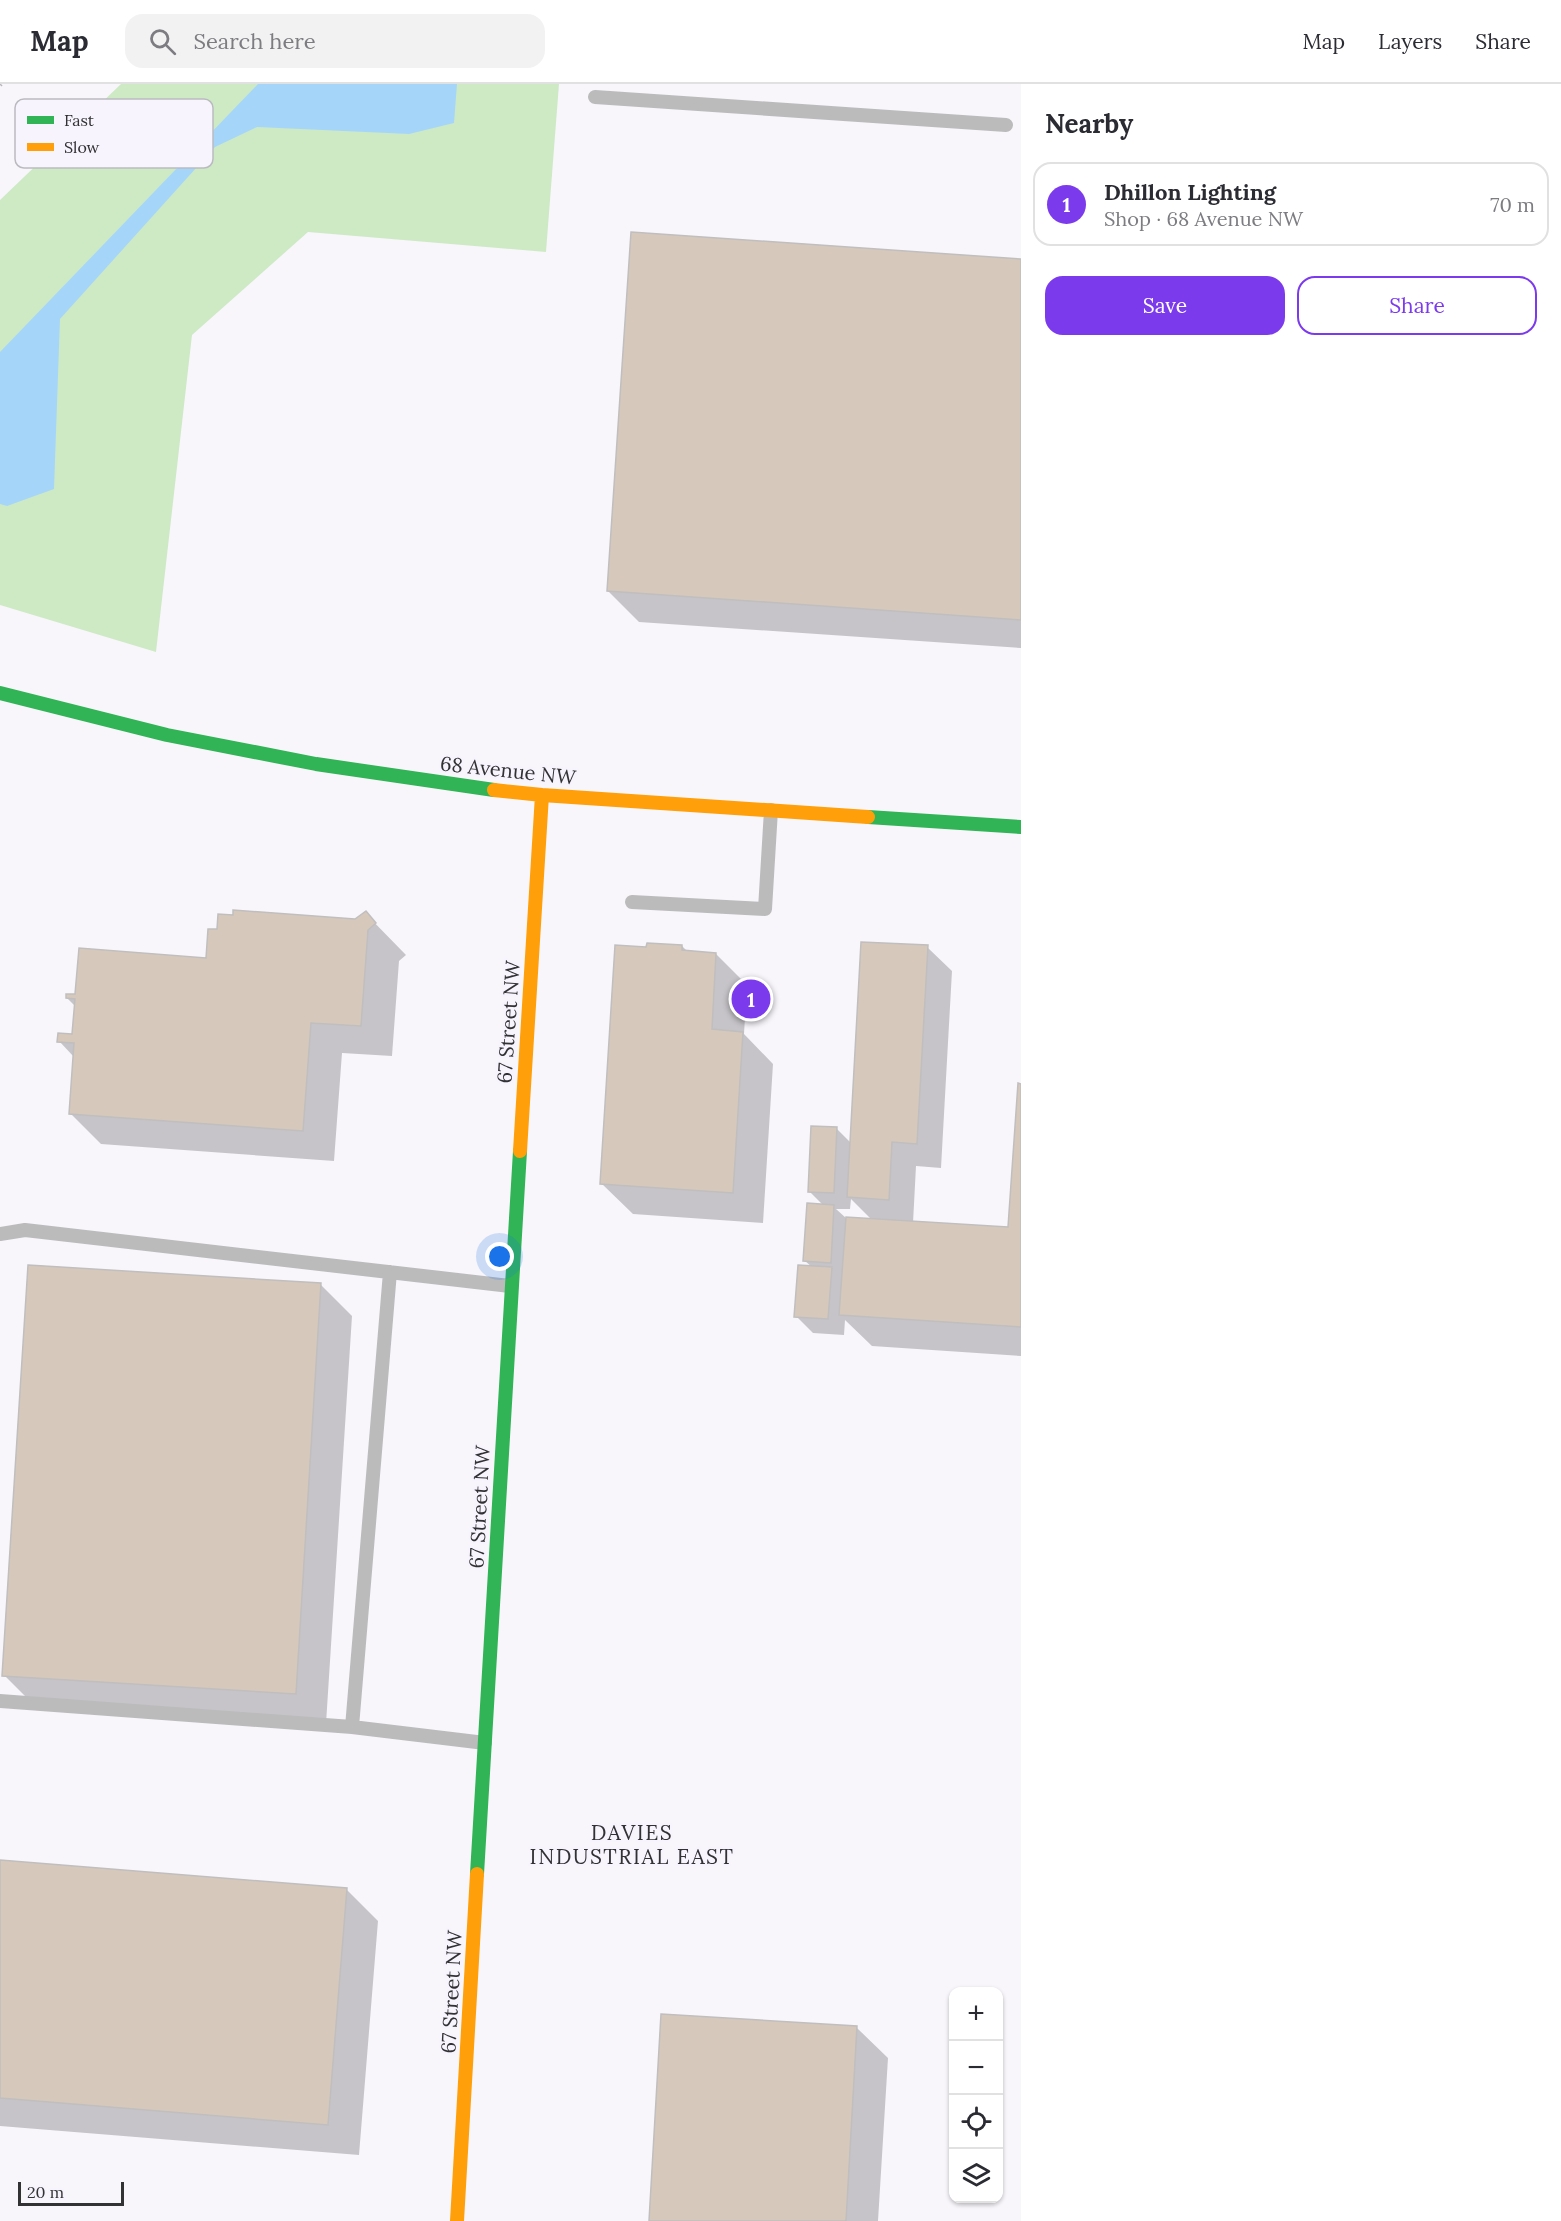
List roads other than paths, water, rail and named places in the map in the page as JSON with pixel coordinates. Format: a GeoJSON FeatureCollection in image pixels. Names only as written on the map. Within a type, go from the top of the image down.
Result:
{"type":"FeatureCollection","features":[{"type":"Feature","properties":{"kind":"street","name":"68 Avenue NW"},"geometry":{"type":"LineString","coordinates":[[0,693],[167,735],[316,764],[454,785],[542,795],[1021,827]]}},
{"type":"Feature","properties":{"kind":"street","name":"67 Street NW"},"geometry":{"type":"LineString","coordinates":[[458,2221],[511,1286],[542,795]]}},
{"type":"Feature","properties":{"kind":"lane"},"geometry":{"type":"LineString","coordinates":[[595,97],[1006,124]]}},
{"type":"Feature","properties":{"kind":"lane"},"geometry":{"type":"LineString","coordinates":[[632,902],[765,909],[771,810]]}},
{"type":"Feature","properties":{"kind":"lane"},"geometry":{"type":"LineString","coordinates":[[0,1234],[25,1230],[511,1286]]}},
{"type":"Feature","properties":{"kind":"lane"},"geometry":{"type":"LineString","coordinates":[[352,1727],[390,1272]]}},
{"type":"Feature","properties":{"kind":"lane"},"geometry":{"type":"LineString","coordinates":[[0,1701],[352,1727],[485,1743]]}},
{"type":"Feature","properties":{"kind":"water"},"geometry":{"type":"Polygon","coordinates":[[[258,84],[457,84],[454,123],[409,134],[257,127],[213,149],[213,131],[258,84]]]}},
{"type":"Feature","properties":{"kind":"water"},"geometry":{"type":"Polygon","coordinates":[[[177,168],[196,168],[60,319],[54,489],[7,506],[0,504],[0,352],[177,168]]]}},
{"type":"Feature","properties":{"kind":"place","name":"Dhillon Lighting"},"geometry":{"type":"Point","coordinates":[751,999]}},
{"type":"Feature","properties":{"kind":"district","name":"DAVIES INDUSTRIAL EAST"},"geometry":{"type":"Point","coordinates":[632,1844]}}]}
